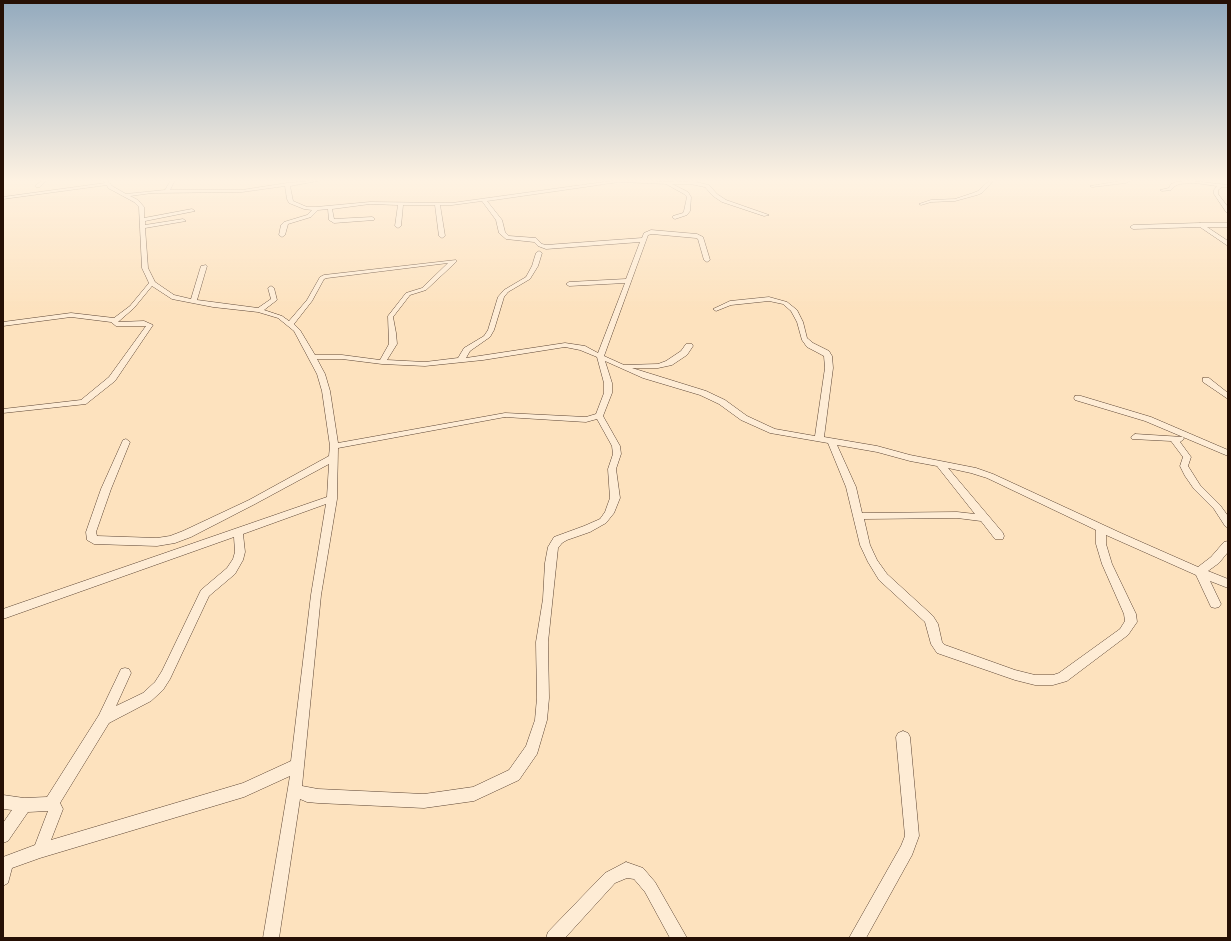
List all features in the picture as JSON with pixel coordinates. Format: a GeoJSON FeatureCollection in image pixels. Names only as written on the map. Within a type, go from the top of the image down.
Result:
{"type":"FeatureCollection","features":[{"type":"Feature","properties":{"kind":"street"},"geometry":{"type":"LineString","coordinates":[[142,224],[145,268],[152,283],[172,297],[193,302],[259,310],[280,316],[297,330],[313,357],[326,391],[334,446],[332,499],[316,595],[296,790],[271,938]]}},
{"type":"Feature","properties":{"kind":"street"},"geometry":{"type":"LineString","coordinates":[[282,236],[285,224]]}},
{"type":"Feature","properties":{"kind":"street"},"geometry":{"type":"LineString","coordinates":[[440,224],[442,236]]}},
{"type":"Feature","properties":{"kind":"street"},"geometry":{"type":"LineString","coordinates":[[500,224],[502,233],[508,238],[536,240],[542,246],[546,247],[643,240]]}},
{"type":"Feature","properties":{"kind":"street"},"geometry":{"type":"LineString","coordinates":[[1200,225],[1228,244]]}},
{"type":"Feature","properties":{"kind":"street"},"geometry":{"type":"LineString","coordinates":[[1133,228],[1228,225]]}},
{"type":"Feature","properties":{"kind":"street"},"geometry":{"type":"LineString","coordinates":[[599,416],[608,393],[608,383],[600,357],[646,234],[651,232],[694,235],[701,238],[707,260]]}},
{"type":"Feature","properties":{"kind":"street"},"geometry":{"type":"LineString","coordinates":[[460,361],[467,350],[487,337],[491,330],[501,297],[506,291],[528,278],[535,266],[539,253]]}},
{"type":"Feature","properties":{"kind":"street"},"geometry":{"type":"LineString","coordinates":[[290,324],[310,300],[322,278],[326,276],[454,261],[424,289],[408,294],[390,317],[393,333],[393,344],[382,362]]}},
{"type":"Feature","properties":{"kind":"street"},"geometry":{"type":"LineString","coordinates":[[193,302],[204,266]]}},
{"type":"Feature","properties":{"kind":"street"},"geometry":{"type":"LineString","coordinates":[[569,284],[628,281]]}},
{"type":"Feature","properties":{"kind":"street"},"geometry":{"type":"LineString","coordinates":[[115,321],[132,307],[152,283]]}},
{"type":"Feature","properties":{"kind":"street"},"geometry":{"type":"LineString","coordinates":[[259,310],[274,300],[271,288]]}},
{"type":"Feature","properties":{"kind":"street"},"geometry":{"type":"LineString","coordinates":[[716,309],[730,303],[769,299],[786,303],[794,310],[800,322],[804,339],[810,345],[826,353],[828,356],[829,368],[819,439]]}},
{"type":"Feature","properties":{"kind":"street"},"geometry":{"type":"LineString","coordinates":[[3,324],[71,315],[115,321],[116,324],[144,323],[150,325],[120,369],[97,392],[83,402],[3,411]]}},
{"type":"Feature","properties":{"kind":"street"},"geometry":{"type":"LineString","coordinates":[[313,357],[425,364],[460,361],[565,345],[582,348],[646,376],[703,393],[722,402],[744,418],[773,431],[870,448],[973,470],[1001,480],[1101,528],[1228,584]]}},
{"type":"Feature","properties":{"kind":"street"},"geometry":{"type":"LineString","coordinates":[[618,365],[638,367],[658,366],[677,359],[689,346]]}},
{"type":"Feature","properties":{"kind":"street"},"geometry":{"type":"LineString","coordinates":[[1206,380],[1228,397]]}},
{"type":"Feature","properties":{"kind":"street"},"geometry":{"type":"LineString","coordinates":[[1078,398],[1148,419],[1228,453]]}},
{"type":"Feature","properties":{"kind":"street"},"geometry":{"type":"LineString","coordinates":[[334,446],[505,415],[586,420],[599,416]]}},
{"type":"Feature","properties":{"kind":"street"},"geometry":{"type":"LineString","coordinates":[[296,790],[307,795],[424,802],[474,794],[514,775],[532,749],[541,720],[543,698],[542,642],[553,547],[558,540],[563,537],[587,530],[602,521],[609,513],[614,498],[612,468],[617,454],[616,446],[599,416]]}},
{"type":"Feature","properties":{"kind":"street"},"geometry":{"type":"LineString","coordinates":[[1136,437],[1174,439],[1192,438]]}},
{"type":"Feature","properties":{"kind":"street"},"geometry":{"type":"LineString","coordinates":[[1174,439],[1187,457],[1184,466],[1188,474],[1197,487],[1217,507],[1228,524]]}},
{"type":"Feature","properties":{"kind":"street"},"geometry":{"type":"LineString","coordinates":[[831,441],[851,487],[864,545],[883,577],[929,619],[932,624],[937,644],[941,648],[1015,675],[1035,680],[1053,680],[1063,677],[1124,632],[1131,622],[1130,614],[1107,564],[1101,544],[1101,528]]}},
{"type":"Feature","properties":{"kind":"street"},"geometry":{"type":"LineString","coordinates":[[126,442],[106,489],[91,532],[90,537],[94,540],[157,542],[171,540],[187,534],[252,502],[334,457]]}},
{"type":"Feature","properties":{"kind":"street"},"geometry":{"type":"LineString","coordinates":[[939,463],[999,536]]}},
{"type":"Feature","properties":{"kind":"street"},"geometry":{"type":"LineString","coordinates":[[3,614],[332,499]]}},
{"type":"Feature","properties":{"kind":"street"},"geometry":{"type":"LineString","coordinates":[[858,516],[957,515],[984,518]]}},
{"type":"Feature","properties":{"kind":"street"},"geometry":{"type":"LineString","coordinates":[[104,719],[147,697],[159,686],[166,675],[205,593],[231,571],[238,560],[240,552],[238,532]]}},
{"type":"Feature","properties":{"kind":"street"},"geometry":{"type":"LineString","coordinates":[[1200,571],[1215,560],[1228,545]]}},
{"type":"Feature","properties":{"kind":"street"},"geometry":{"type":"LineString","coordinates":[[1200,571],[1216,604]]}},
{"type":"Feature","properties":{"kind":"street"},"geometry":{"type":"LineString","coordinates":[[51,804],[104,719],[125,673]]}},
{"type":"Feature","properties":{"kind":"street"},"geometry":{"type":"LineString","coordinates":[[857,938],[907,850],[912,836],[903,737]]}},
{"type":"Feature","properties":{"kind":"street"},"geometry":{"type":"LineString","coordinates":[[4,869],[40,851],[244,790],[298,765]]}},
{"type":"Feature","properties":{"kind":"street"},"geometry":{"type":"LineString","coordinates":[[3,802],[24,805],[51,804],[56,809],[40,851]]}},
{"type":"Feature","properties":{"kind":"street"},"geometry":{"type":"LineString","coordinates":[[3,836],[24,805]]}},
{"type":"Feature","properties":{"kind":"street"},"geometry":{"type":"LineString","coordinates":[[554,938],[610,878],[626,870],[638,873],[650,887],[679,938]]}}]}
